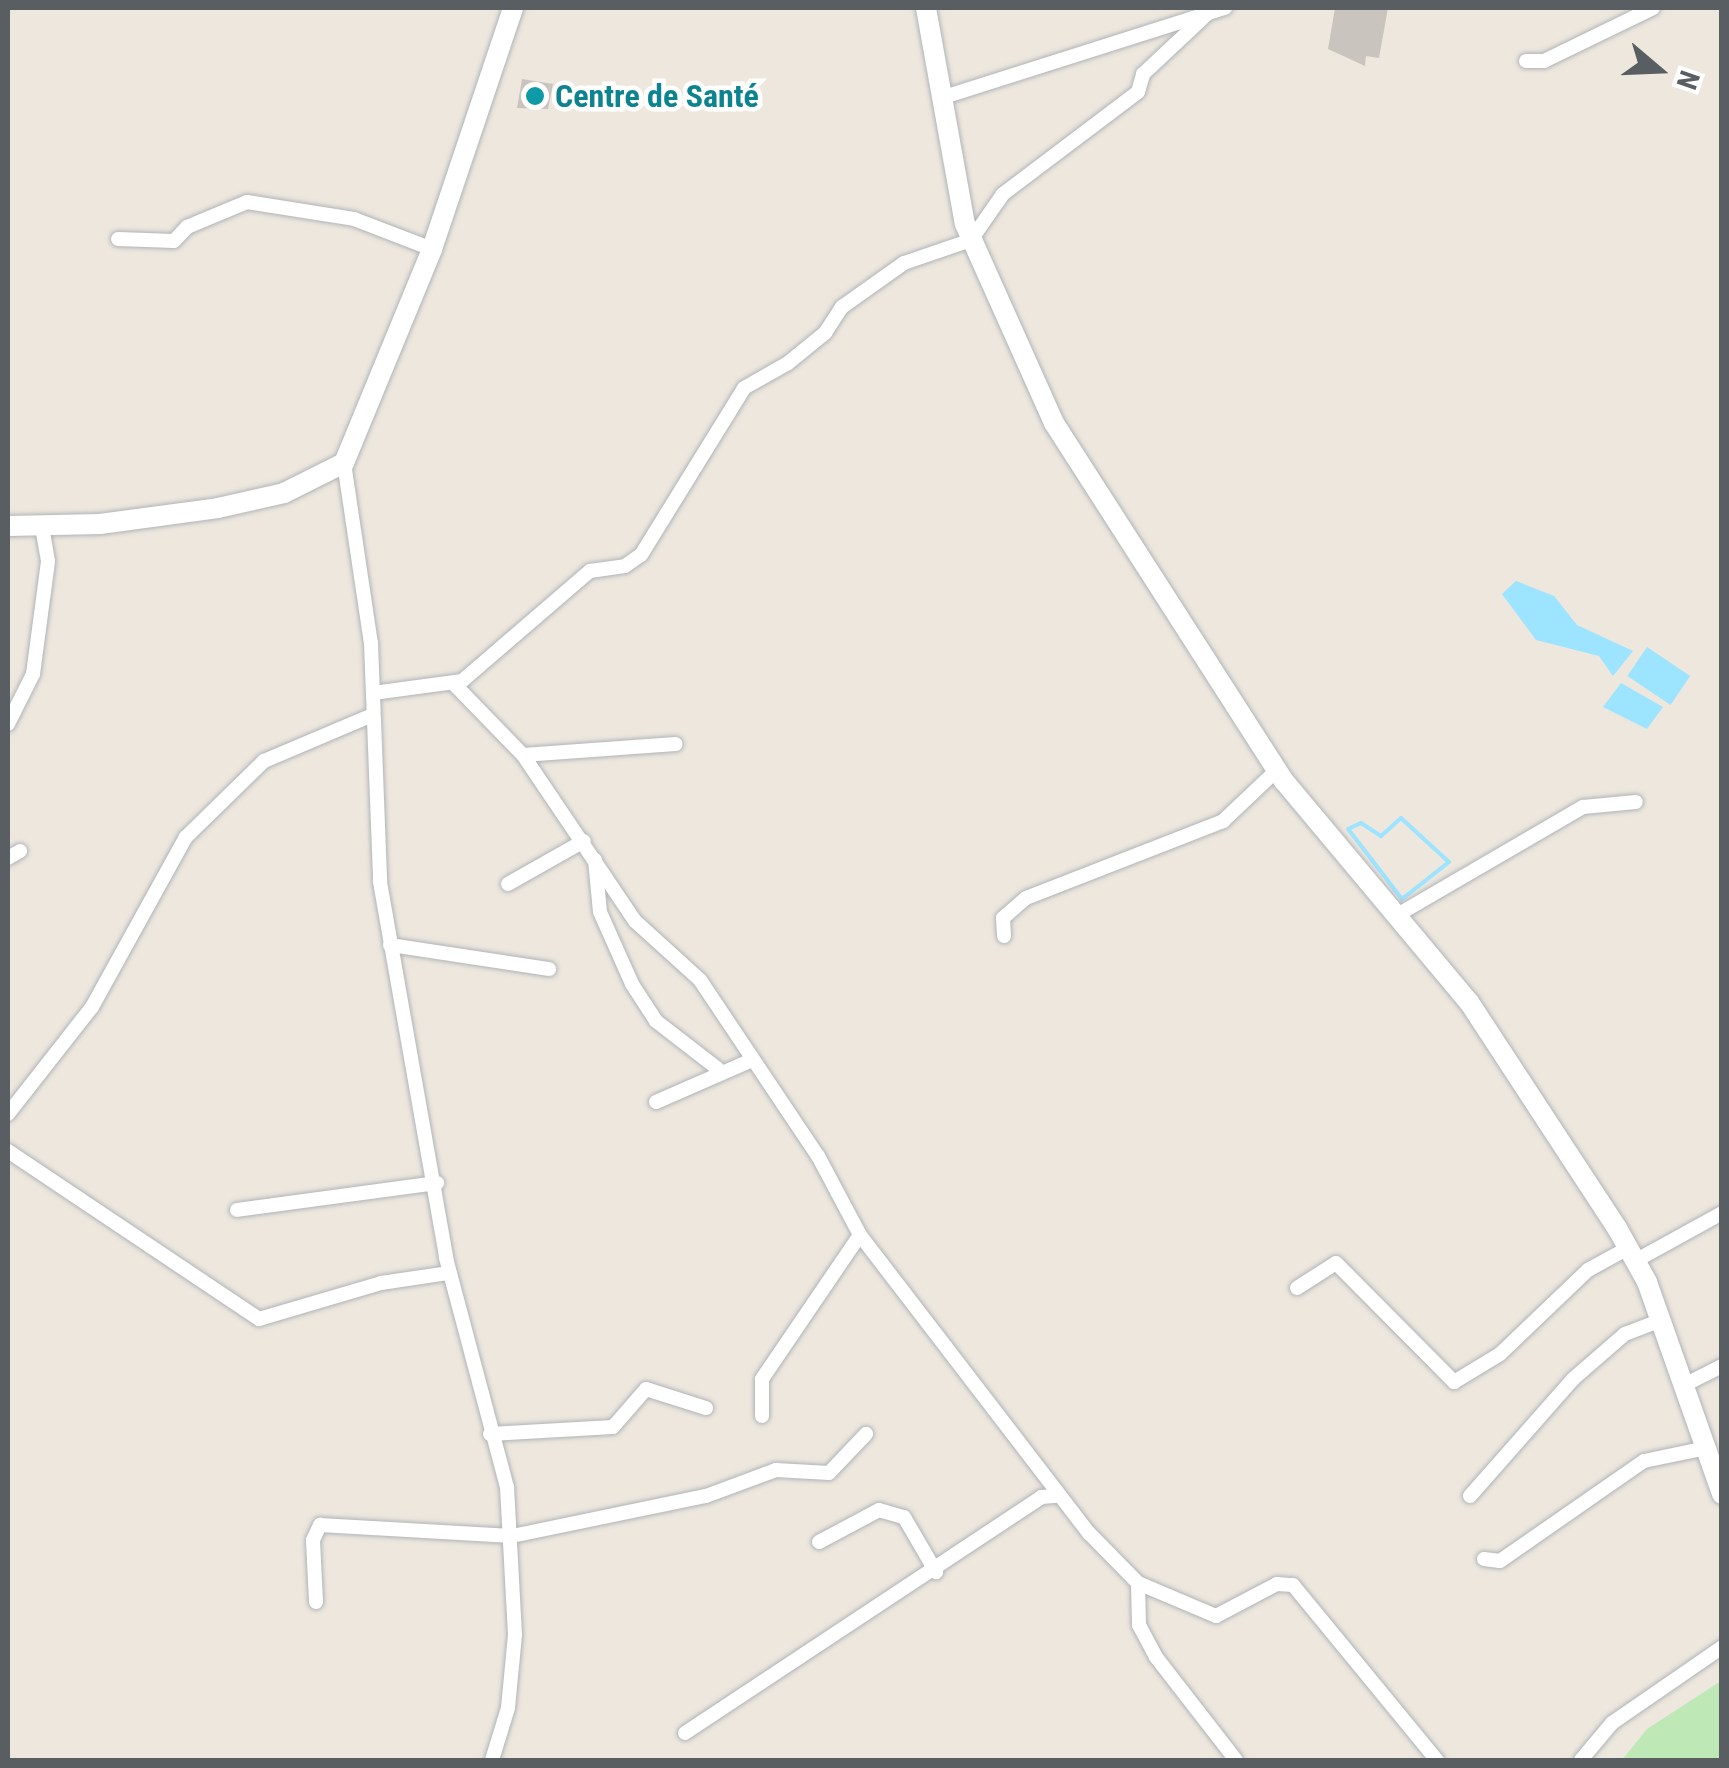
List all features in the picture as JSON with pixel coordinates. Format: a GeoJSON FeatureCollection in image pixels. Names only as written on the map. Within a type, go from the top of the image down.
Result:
{"type":"FeatureCollection","features":[{"type":"Feature","properties":{"kind":"main road"},"geometry":{"type":"LineString","coordinates":[[8,526],[42,528],[218,508],[284,493],[344,464],[432,249],[513,8]]}},
{"type":"Feature","properties":{"kind":"main road"},"geometry":{"type":"LineString","coordinates":[[926,8],[971,240],[1007,331],[1096,496],[1277,770],[1468,1002],[1632,1254],[1661,1320],[1722,1494]]}},
{"type":"Feature","properties":{"kind":"street"},"geometry":{"type":"LineString","coordinates":[[944,97],[1225,8]]}},
{"type":"Feature","properties":{"kind":"street"},"geometry":{"type":"LineString","coordinates":[[1526,61],[1544,61],[1653,8]]}},
{"type":"Feature","properties":{"kind":"street"},"geometry":{"type":"LineString","coordinates":[[374,693],[455,685],[590,571],[625,566],[641,555],[744,388],[788,363],[825,334],[842,307],[904,263],[971,240],[1003,194],[1138,92],[1142,74],[1206,15]]}},
{"type":"Feature","properties":{"kind":"street"},"geometry":{"type":"LineString","coordinates":[[118,239],[174,242],[187,226],[247,202],[354,219],[432,249]]}},
{"type":"Feature","properties":{"kind":"street"},"geometry":{"type":"LineString","coordinates":[[344,464],[374,693],[370,716],[390,944],[437,1183],[449,1273],[512,1536],[510,1692],[492,1760]]}},
{"type":"Feature","properties":{"kind":"street"},"geometry":{"type":"LineString","coordinates":[[8,724],[33,674],[48,562],[42,528]]}},
{"type":"Feature","properties":{"kind":"street"},"geometry":{"type":"LineString","coordinates":[[455,685],[522,755],[647,934],[700,980],[750,1061],[818,1156],[860,1235],[1057,1496],[1138,1584],[1216,1616],[1278,1584],[1293,1584],[1437,1760]]}},
{"type":"Feature","properties":{"kind":"street"},"geometry":{"type":"LineString","coordinates":[[8,1114],[92,1006],[186,836],[264,761],[370,716]]}},
{"type":"Feature","properties":{"kind":"street"},"geometry":{"type":"LineString","coordinates":[[522,755],[676,744]]}},
{"type":"Feature","properties":{"kind":"street"},"geometry":{"type":"LineString","coordinates":[[1004,936],[1003,918],[1026,898],[1223,821],[1277,770]]}},
{"type":"Feature","properties":{"kind":"street"},"geometry":{"type":"LineString","coordinates":[[1399,914],[1583,807],[1636,802]]}},
{"type":"Feature","properties":{"kind":"street"},"geometry":{"type":"LineString","coordinates":[[508,884],[584,841]]}},
{"type":"Feature","properties":{"kind":"street"},"geometry":{"type":"LineString","coordinates":[[595,860],[600,912],[632,984],[656,1021],[718,1069]]}},
{"type":"Feature","properties":{"kind":"street"},"geometry":{"type":"LineString","coordinates":[[390,944],[549,969]]}},
{"type":"Feature","properties":{"kind":"street"},"geometry":{"type":"LineString","coordinates":[[656,1102],[718,1069],[750,1061]]}},
{"type":"Feature","properties":{"kind":"street"},"geometry":{"type":"LineString","coordinates":[[8,1151],[260,1318],[380,1283],[449,1273]]}},
{"type":"Feature","properties":{"kind":"street"},"geometry":{"type":"LineString","coordinates":[[237,1210],[437,1183]]}},
{"type":"Feature","properties":{"kind":"street"},"geometry":{"type":"LineString","coordinates":[[1296,1288],[1336,1264],[1454,1382],[1500,1354],[1588,1270],[1722,1213]]}},
{"type":"Feature","properties":{"kind":"street"},"geometry":{"type":"LineString","coordinates":[[762,1416],[762,1379],[860,1235]]}},
{"type":"Feature","properties":{"kind":"street"},"geometry":{"type":"LineString","coordinates":[[1470,1496],[1573,1379],[1626,1334],[1661,1320]]}},
{"type":"Feature","properties":{"kind":"street"},"geometry":{"type":"LineString","coordinates":[[1684,1385],[1722,1366]]}},
{"type":"Feature","properties":{"kind":"street"},"geometry":{"type":"LineString","coordinates":[[490,1434],[613,1427],[646,1389],[706,1408]]}},
{"type":"Feature","properties":{"kind":"street"},"geometry":{"type":"LineString","coordinates":[[316,1602],[313,1540],[320,1525],[512,1536],[706,1496],[776,1470],[828,1473],[866,1434]]}},
{"type":"Feature","properties":{"kind":"street"},"geometry":{"type":"LineString","coordinates":[[1484,1559],[1500,1561],[1644,1461],[1706,1448]]}},
{"type":"Feature","properties":{"kind":"street"},"geometry":{"type":"LineString","coordinates":[[685,1732],[936,1572],[1041,1497],[1057,1496]]}},
{"type":"Feature","properties":{"kind":"street"},"geometry":{"type":"LineString","coordinates":[[818,1542],[878,1510],[904,1517],[936,1572]]}},
{"type":"Feature","properties":{"kind":"street"},"geometry":{"type":"LineString","coordinates":[[1138,1584],[1139,1625],[1156,1658],[1236,1760]]}},
{"type":"Feature","properties":{"kind":"street"},"geometry":{"type":"LineString","coordinates":[[1581,1760],[1612,1722],[1722,1647]]}},
{"type":"Feature","properties":{"kind":"green space"},"geometry":{"type":"Polygon","coordinates":[[[1721,1681],[1721,1760],[1622,1760],[1647,1729],[1721,1681]]]}},
{"type":"Feature","properties":{"kind":"water"},"geometry":{"type":"Polygon","coordinates":[[[1516,581],[1554,596],[1577,625],[1633,651],[1613,676],[1599,656],[1536,640],[1502,594],[1516,581]]]}},
{"type":"Feature","properties":{"kind":"water"},"geometry":{"type":"Polygon","coordinates":[[[1647,647],[1690,676],[1671,705],[1627,676],[1647,647]]]}},
{"type":"Feature","properties":{"kind":"water"},"geometry":{"type":"Polygon","coordinates":[[[1621,683],[1663,707],[1647,729],[1603,707],[1621,683]]]}},
{"type":"Feature","properties":{"kind":"building"},"geometry":{"type":"Polygon","coordinates":[[[1335,8],[1388,8],[1379,58],[1366,56],[1365,66],[1328,49],[1335,8]]]}},
{"type":"Feature","properties":{"kind":"building","name":"Centre de Santé"},"geometry":{"type":"Polygon","coordinates":[[[522,79],[553,84],[548,109],[517,108],[522,79]]]}},
{"type":"Feature","properties":{"kind":"waterway"},"geometry":{"type":"LineString","coordinates":[[1401,818],[1449,862],[1402,899],[1348,829],[1361,823],[1381,836],[1401,818]]}},
{"type":"Feature","properties":{"kind":"place","name":"Centre de Santé"},"geometry":{"type":"Point","coordinates":[535,96]}}]}
